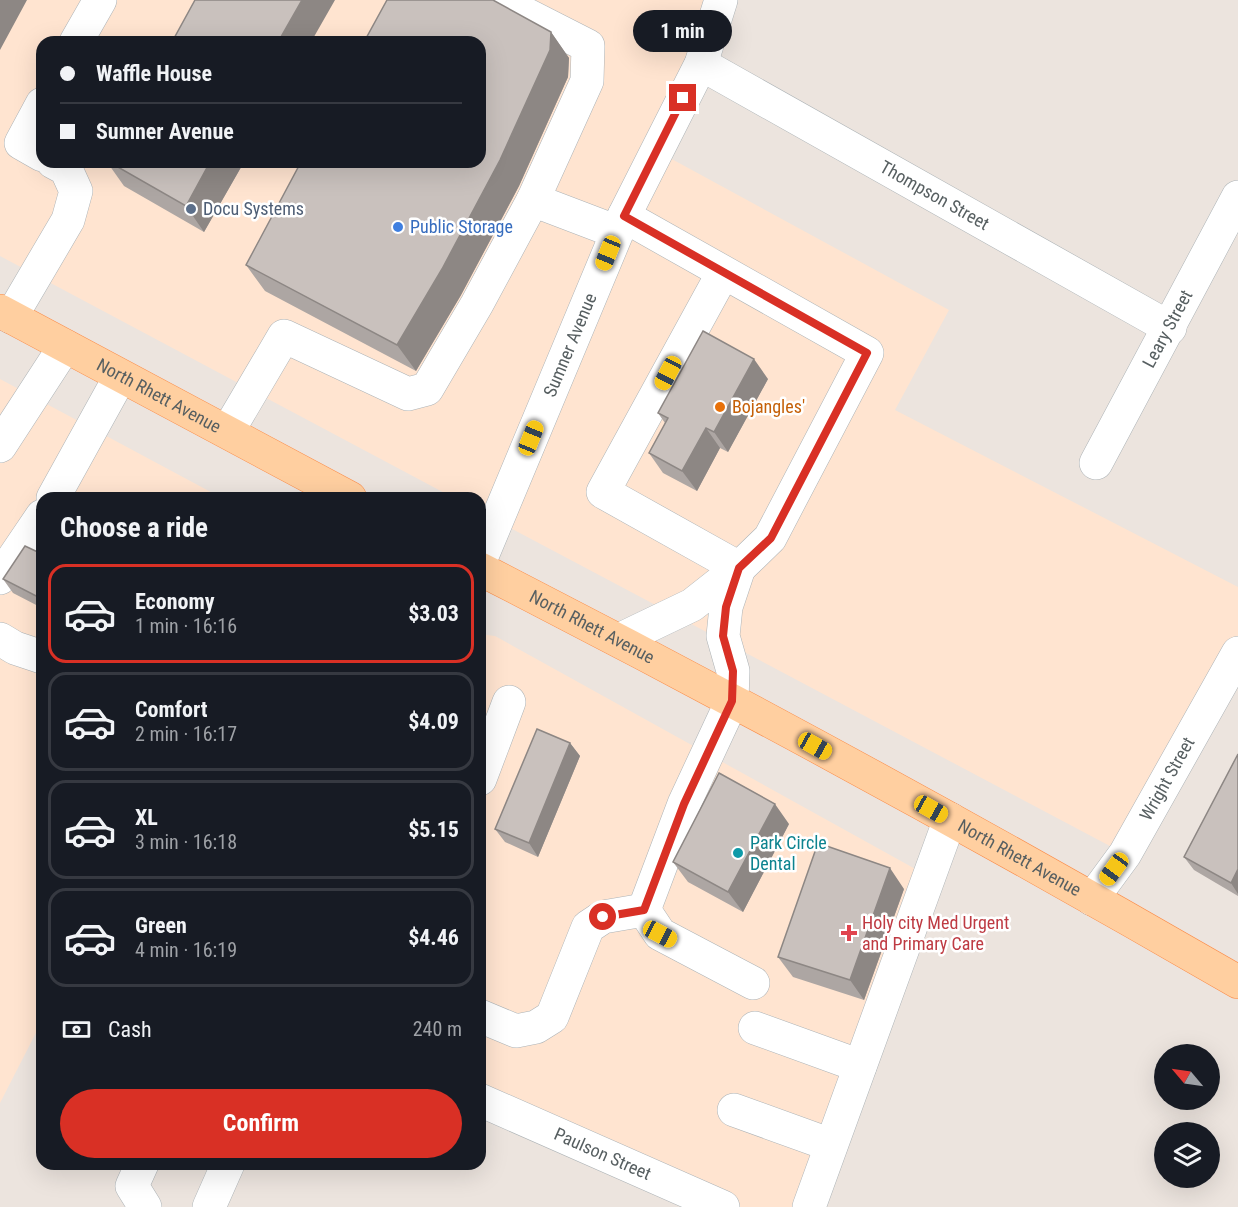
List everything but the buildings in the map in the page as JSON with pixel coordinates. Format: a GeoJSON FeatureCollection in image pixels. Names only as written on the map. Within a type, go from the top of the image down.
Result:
{"type":"FeatureCollection","features":[{"type":"Feature","properties":{"kind":"main road","name":"North Rhett Avenue"},"geometry":{"type":"LineString","coordinates":[[5,314],[339,492]]}},
{"type":"Feature","properties":{"kind":"main road","name":"North Rhett Avenue"},"geometry":{"type":"LineString","coordinates":[[486,572],[619,640],[950,819],[1238,982]]}},
{"type":"Feature","properties":{"kind":"street"},"geometry":{"type":"LineString","coordinates":[[79,36],[100,0]]}},
{"type":"Feature","properties":{"kind":"street"},"geometry":{"type":"LineString","coordinates":[[228,431],[284,336],[408,394],[427,389],[477,304],[532,200],[587,81],[588,46],[498,0]]}},
{"type":"Feature","properties":{"kind":"street","name":"Sumner Avenue"},"geometry":{"type":"LineString","coordinates":[[486,547],[620,224],[701,64],[721,0]]}},
{"type":"Feature","properties":{"kind":"street","name":"Thompson Street"},"geometry":{"type":"LineString","coordinates":[[701,64],[1170,328]]}},
{"type":"Feature","properties":{"kind":"street"},"geometry":{"type":"LineString","coordinates":[[21,150],[36,117]]}},
{"type":"Feature","properties":{"kind":"street"},"geometry":{"type":"LineString","coordinates":[[5,314],[68,220],[76,191],[64,168]]}},
{"type":"Feature","properties":{"kind":"street","name":"Leary Street"},"geometry":{"type":"LineString","coordinates":[[1096,463],[1170,328],[1238,196]]}},
{"type":"Feature","properties":{"kind":"street"},"geometry":{"type":"LineString","coordinates":[[532,200],[620,224],[723,273],[867,353],[771,538],[739,568],[692,605],[619,640]]}},
{"type":"Feature","properties":{"kind":"street"},"geometry":{"type":"LineString","coordinates":[[723,273],[603,492],[739,568]]}},
{"type":"Feature","properties":{"kind":"street"},"geometry":{"type":"LineString","coordinates":[[0,446],[65,346]]}},
{"type":"Feature","properties":{"kind":"street"},"geometry":{"type":"LineString","coordinates":[[58,492],[120,377]]}},
{"type":"Feature","properties":{"kind":"street"},"geometry":{"type":"LineString","coordinates":[[0,578],[36,526]]}},
{"type":"Feature","properties":{"kind":"street"},"geometry":{"type":"LineString","coordinates":[[644,910],[684,804],[732,701],[733,671],[723,636],[726,607],[739,568]]}},
{"type":"Feature","properties":{"kind":"street"},"geometry":{"type":"LineString","coordinates":[[0,639],[15,648],[36,655]]}},
{"type":"Feature","properties":{"kind":"street","name":"Wright Street"},"geometry":{"type":"LineString","coordinates":[[1092,899],[1125,854],[1238,653]]}},
{"type":"Feature","properties":{"kind":"street"},"geometry":{"type":"LineString","coordinates":[[486,763],[509,702]]}},
{"type":"Feature","properties":{"kind":"street"},"geometry":{"type":"LineString","coordinates":[[809,1207],[950,819]]}},
{"type":"Feature","properties":{"kind":"street"},"geometry":{"type":"LineString","coordinates":[[644,910],[660,934],[753,983]]}},
{"type":"Feature","properties":{"kind":"street"},"geometry":{"type":"LineString","coordinates":[[486,1018],[516,1031],[536,1027],[552,1017],[588,927],[603,917],[644,910]]}},
{"type":"Feature","properties":{"kind":"street"},"geometry":{"type":"LineString","coordinates":[[755,1028],[860,1066]]}},
{"type":"Feature","properties":{"kind":"street","name":"Paulson Street"},"geometry":{"type":"LineString","coordinates":[[486,1103],[723,1207]]}},
{"type":"Feature","properties":{"kind":"street"},"geometry":{"type":"LineString","coordinates":[[734,1110],[831,1145]]}},
{"type":"Feature","properties":{"kind":"street"},"geometry":{"type":"LineString","coordinates":[[139,1170],[132,1186],[145,1207]]}},
{"type":"Feature","properties":{"kind":"street"},"geometry":{"type":"LineString","coordinates":[[209,1207],[225,1170]]}},
{"type":"Feature","properties":{"kind":"shaded area"},"geometry":{"type":"Polygon","coordinates":[[[0,0],[721,0],[657,151],[949,310],[895,410],[1238,587],[1238,653],[1125,854],[486,515],[486,492],[443,492],[0,256],[0,0]]]}},
{"type":"Feature","properties":{"kind":"shaded area"},"geometry":{"type":"Polygon","coordinates":[[[0,379],[211,492],[36,492],[36,1033],[0,1103],[0,379]]]}},
{"type":"Feature","properties":{"kind":"shaded area"},"geometry":{"type":"Polygon","coordinates":[[[486,635],[495,636],[928,876],[809,1207],[723,1207],[486,1103],[486,635]]]}},
{"type":"Feature","properties":{"kind":"place","name":"Docu Systems"},"geometry":{"type":"Point","coordinates":[191,209]}},
{"type":"Feature","properties":{"kind":"place","name":"Public Storage"},"geometry":{"type":"Point","coordinates":[398,227]}},
{"type":"Feature","properties":{"kind":"place","name":"Bojangles'"},"geometry":{"type":"Point","coordinates":[720,407]}},
{"type":"Feature","properties":{"kind":"place","name":"Park Circle Dental"},"geometry":{"type":"Point","coordinates":[738,853]}},
{"type":"Feature","properties":{"kind":"place","name":"Holy city Med Urgent and Primary Care"},"geometry":{"type":"Point","coordinates":[849,933]}},
{"type":"Feature","properties":{"kind":"route"},"geometry":{"type":"LineString","coordinates":[[603,917],[644,910],[684,804],[732,701],[733,671],[730,653],[723,636],[726,607],[739,568],[771,538],[867,353],[624,216],[683,98]]}}]}
